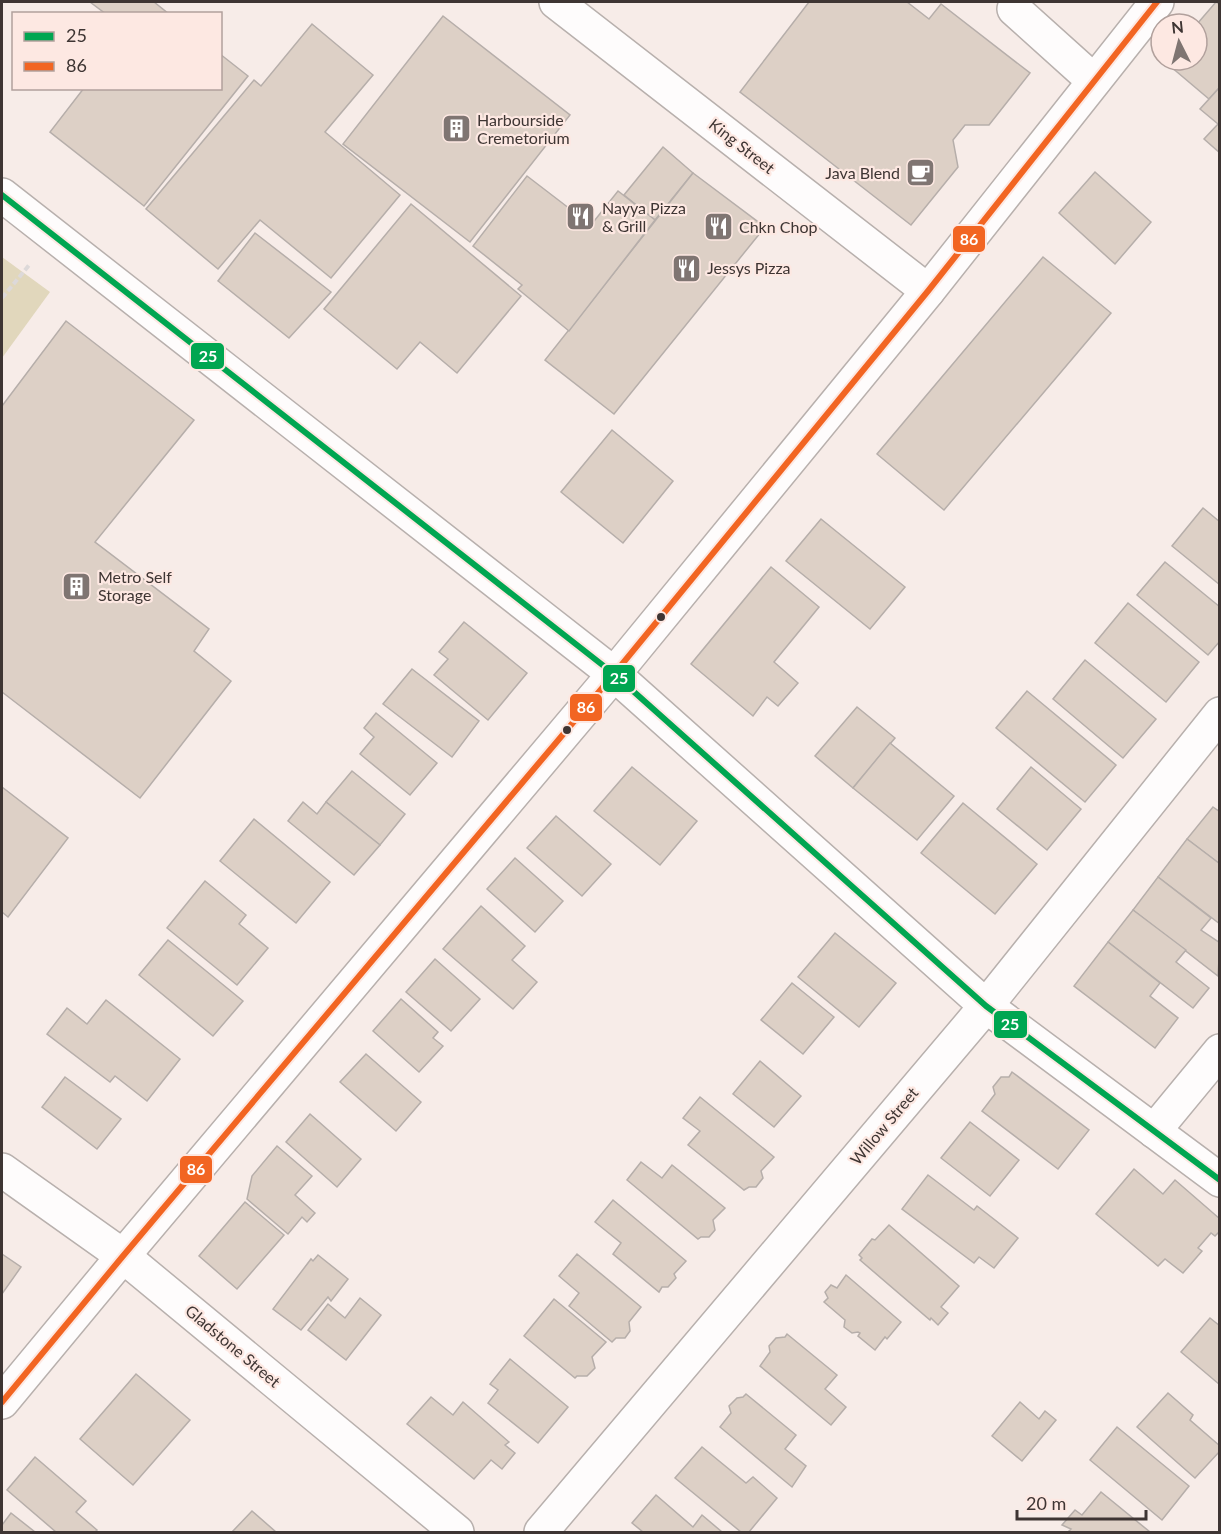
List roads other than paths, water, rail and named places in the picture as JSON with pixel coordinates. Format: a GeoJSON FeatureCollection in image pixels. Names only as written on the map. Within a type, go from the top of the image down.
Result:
{"type":"FeatureCollection","features":[{"type":"Feature","properties":{"kind":"street","name":"King Street"},"geometry":{"type":"LineString","coordinates":[[556,2],[928,291]]}},
{"type":"Feature","properties":{"kind":"street"},"geometry":{"type":"LineString","coordinates":[[2,1402],[614,674],[928,291],[1094,81],[1149,4]]}},
{"type":"Feature","properties":{"kind":"street"},"geometry":{"type":"LineString","coordinates":[[1011,14],[1094,81]]}},
{"type":"Feature","properties":{"kind":"street"},"geometry":{"type":"LineString","coordinates":[[2,195],[614,674],[986,1006],[1220,1180]]}},
{"type":"Feature","properties":{"kind":"street","name":"Willow Street"},"geometry":{"type":"LineString","coordinates":[[541,1533],[986,1006],[1220,714]]}},
{"type":"Feature","properties":{"kind":"street"},"geometry":{"type":"LineString","coordinates":[[1154,1131],[1220,1051]]}},
{"type":"Feature","properties":{"kind":"street","name":"Gladstone Street"},"geometry":{"type":"LineString","coordinates":[[2,1170],[123,1256],[457,1533]]}},
{"type":"Feature","properties":{"kind":"place","name":"Harbourside Cremetorium"},"geometry":{"type":"Point","coordinates":[456,129]}},
{"type":"Feature","properties":{"kind":"place","name":"Java Blend"},"geometry":{"type":"Point","coordinates":[921,173]}},
{"type":"Feature","properties":{"kind":"place","name":"Nayya Pizza & Grill"},"geometry":{"type":"Point","coordinates":[581,217]}},
{"type":"Feature","properties":{"kind":"place","name":"Chkn Chop"},"geometry":{"type":"Point","coordinates":[718,227]}},
{"type":"Feature","properties":{"kind":"place","name":"Jessys Pizza"},"geometry":{"type":"Point","coordinates":[686,268]}},
{"type":"Feature","properties":{"kind":"place","name":"Metro Self Storage"},"geometry":{"type":"Point","coordinates":[77,586]}}]}
